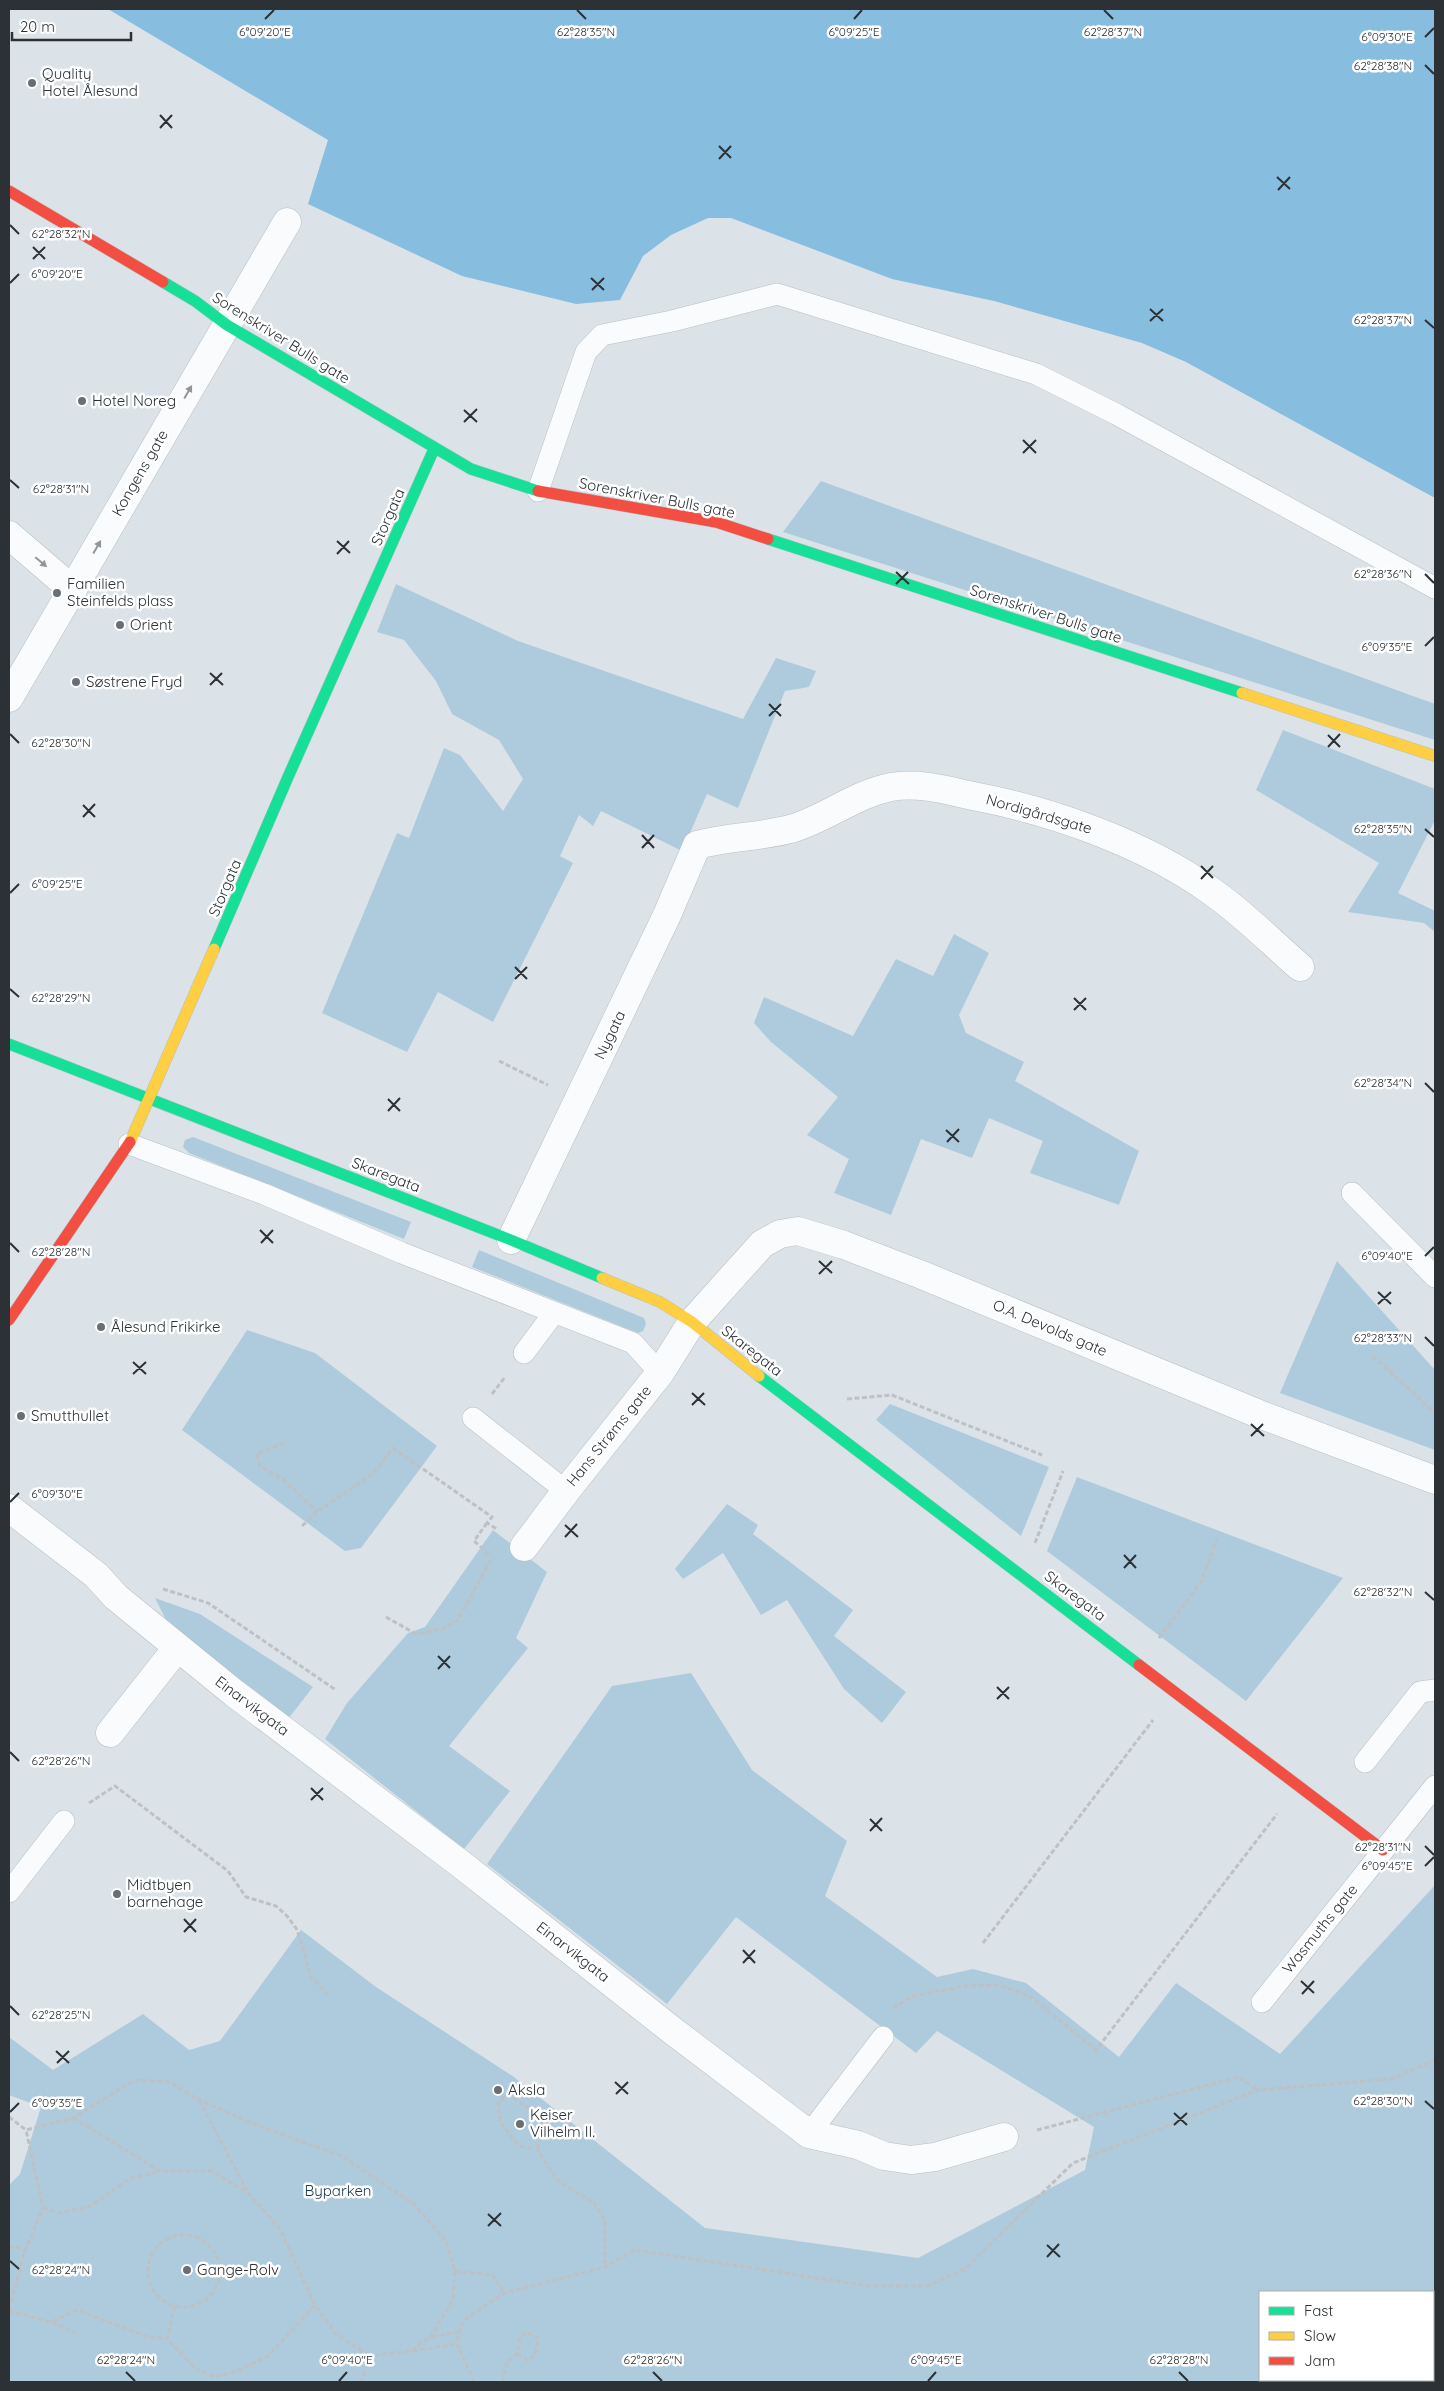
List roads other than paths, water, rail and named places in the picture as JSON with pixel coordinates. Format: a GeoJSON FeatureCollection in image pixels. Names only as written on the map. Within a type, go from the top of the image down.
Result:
{"type":"FeatureCollection","features":[{"type":"Feature","properties":{"kind":"street","name":"Sorenskriver Bulls gate"},"geometry":{"type":"LineString","coordinates":[[9,191],[194,302],[227,325],[471,470],[538,491],[716,522],[1435,756]]}},
{"type":"Feature","properties":{"kind":"street","name":"Kongens gate"},"geometry":{"type":"LineString","coordinates":[[9,698],[287,222]]}},
{"type":"Feature","properties":{"kind":"street","name":"Storgata"},"geometry":{"type":"LineString","coordinates":[[9,1320],[129,1144],[284,786],[434,449]]}},
{"type":"Feature","properties":{"kind":"street"},"geometry":{"type":"LineString","coordinates":[[9,535],[73,590]]}},
{"type":"Feature","properties":{"kind":"street","name":"Nordigårdsgate"},"geometry":{"type":"LineString","coordinates":[[715,840],[792,828],[819,819],[859,796],[892,786],[925,786],[1013,803],[1104,834],[1189,876],[1213,892],[1300,967]]}},
{"type":"Feature","properties":{"kind":"street","name":"Nygata"},"geometry":{"type":"LineString","coordinates":[[512,1240],[667,916],[697,845],[715,840]]}},
{"type":"Feature","properties":{"kind":"street","name":"Skaregata"},"geometry":{"type":"LineString","coordinates":[[9,1044],[512,1240],[660,1302],[692,1322],[796,1404],[1383,1850]]}},
{"type":"Feature","properties":{"kind":"street","name":"O.A. Devolds gate"},"geometry":{"type":"LineString","coordinates":[[692,1322],[762,1244],[780,1234],[798,1231],[844,1245],[922,1274],[1207,1393],[1435,1480]]}},
{"type":"Feature","properties":{"kind":"street","name":"Hans Strøms gate"},"geometry":{"type":"LineString","coordinates":[[524,1547],[660,1373],[692,1322]]}},
{"type":"Feature","properties":{"kind":"street","name":"Einarvikgata"},"geometry":{"type":"LineString","coordinates":[[9,1508],[96,1575],[116,1597],[177,1648],[462,1865],[673,2031],[809,2134],[858,2146],[884,2156],[911,2160],[935,2157],[1004,2138]]}},
{"type":"Feature","properties":{"kind":"street"},"geometry":{"type":"LineString","coordinates":[[110,1733],[177,1648]]}},
{"type":"Feature","properties":{"kind":"lane"},"geometry":{"type":"LineString","coordinates":[[538,491],[586,352],[602,336],[672,321],[777,294],[1036,374],[1116,414],[1435,588]]}},
{"type":"Feature","properties":{"kind":"lane"},"geometry":{"type":"LineString","coordinates":[[129,1144],[264,1194],[411,1257],[633,1343],[660,1373]]}},
{"type":"Feature","properties":{"kind":"lane"},"geometry":{"type":"LineString","coordinates":[[1352,1194],[1435,1277]]}},
{"type":"Feature","properties":{"kind":"lane"},"geometry":{"type":"LineString","coordinates":[[524,1353],[554,1313]]}},
{"type":"Feature","properties":{"kind":"lane"},"geometry":{"type":"LineString","coordinates":[[473,1418],[566,1491]]}},
{"type":"Feature","properties":{"kind":"lane"},"geometry":{"type":"LineString","coordinates":[[1365,1762],[1420,1692],[1435,1690]]}},
{"type":"Feature","properties":{"kind":"lane","name":"Wasmuths gate"},"geometry":{"type":"LineString","coordinates":[[1262,2002],[1435,1786]]}},
{"type":"Feature","properties":{"kind":"lane"},"geometry":{"type":"LineString","coordinates":[[9,1892],[64,1821]]}},
{"type":"Feature","properties":{"kind":"lane"},"geometry":{"type":"LineString","coordinates":[[809,2134],[882,2036]]}},
{"type":"Feature","properties":{"kind":"water"},"geometry":{"type":"Polygon","coordinates":[[[108,9],[1435,9],[1435,498],[1186,362],[1142,343],[994,301],[892,279],[731,218],[708,218],[671,235],[643,256],[620,300],[576,304],[462,276],[308,204],[328,140],[108,9]]]}},
{"type":"Feature","properties":{"kind":"place","name":"Quality Hotel Ålesund"},"geometry":{"type":"Point","coordinates":[32,83]}},
{"type":"Feature","properties":{"kind":"place","name":"Hotel Noreg"},"geometry":{"type":"Point","coordinates":[82,401]}},
{"type":"Feature","properties":{"kind":"place","name":"Familien Steinfelds plass"},"geometry":{"type":"Point","coordinates":[57,593]}},
{"type":"Feature","properties":{"kind":"place","name":"Orient"},"geometry":{"type":"Point","coordinates":[120,625]}},
{"type":"Feature","properties":{"kind":"place","name":"Søstrene Fryd"},"geometry":{"type":"Point","coordinates":[76,682]}},
{"type":"Feature","properties":{"kind":"place","name":"Ålesund Frikirke"},"geometry":{"type":"Point","coordinates":[101,1327]}},
{"type":"Feature","properties":{"kind":"place","name":"Smutthullet"},"geometry":{"type":"Point","coordinates":[21,1416]}},
{"type":"Feature","properties":{"kind":"place","name":"Midtbyen barnehage"},"geometry":{"type":"Point","coordinates":[117,1894]}},
{"type":"Feature","properties":{"kind":"place","name":"Aksla"},"geometry":{"type":"Point","coordinates":[498,2090]}},
{"type":"Feature","properties":{"kind":"place","name":"Keiser Vilhelm II."},"geometry":{"type":"Point","coordinates":[520,2124]}},
{"type":"Feature","properties":{"kind":"place","name":"Gange-Rolv"},"geometry":{"type":"Point","coordinates":[187,2270]}},
{"type":"Feature","properties":{"kind":"park label","name":"Byparken"},"geometry":{"type":"Point","coordinates":[338,2191]}}]}
